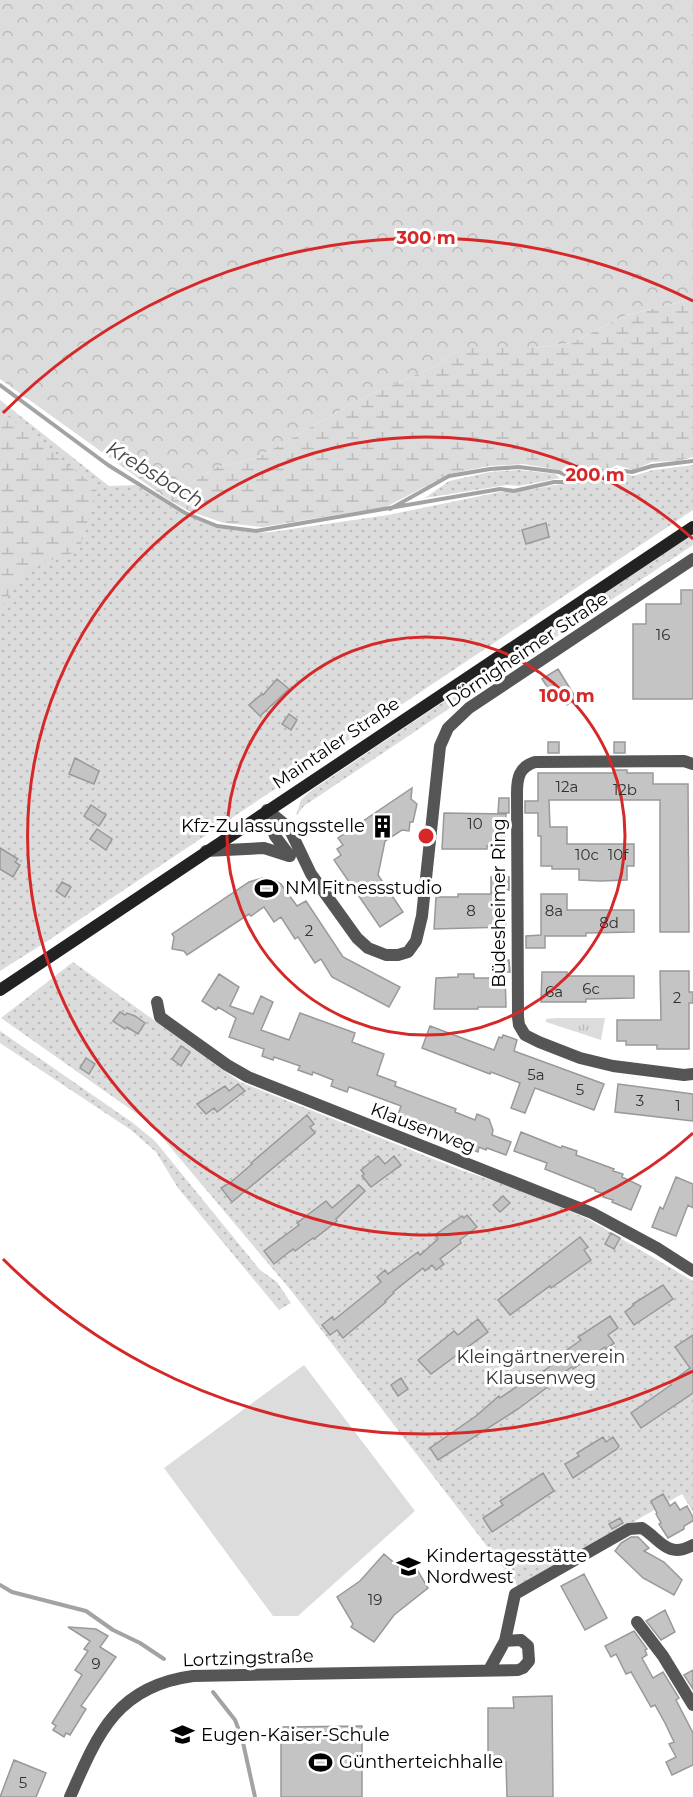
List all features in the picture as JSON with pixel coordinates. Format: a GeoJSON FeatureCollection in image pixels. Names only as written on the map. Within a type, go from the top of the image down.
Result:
{"type":"FeatureCollection","features":[{"type":"Feature","properties":{"kind":"main road","name":"Maintaler Straße"},"geometry":{"type":"LineString","coordinates":[[0,990],[693,527]]}},
{"type":"Feature","properties":{"kind":"street","name":"Dörnigheimer Straße"},"geometry":{"type":"LineString","coordinates":[[267,810],[289,828],[311,874],[362,944],[377,953],[386,955],[408,952],[416,940],[422,915],[440,746],[448,728],[469,708],[693,559]]}},
{"type":"Feature","properties":{"kind":"street","name":"Büdesheimer Ring"},"geometry":{"type":"LineString","coordinates":[[693,764],[684,761],[535,762],[529,764],[517,778],[518,1017],[521,1030],[538,1042],[600,1064],[693,1074]]}},
{"type":"Feature","properties":{"kind":"street","name":"Dörnigheimer Straße"},"geometry":{"type":"LineString","coordinates":[[267,810],[275,836],[289,856],[311,874]]}},
{"type":"Feature","properties":{"kind":"street","name":"Dörnigheimer Straße"},"geometry":{"type":"LineString","coordinates":[[206,851],[264,848],[289,856]]}},
{"type":"Feature","properties":{"kind":"street","name":"Klausenweg"},"geometry":{"type":"LineString","coordinates":[[157,1002],[160,1017],[227,1065],[248,1077],[364,1125],[575,1206],[631,1233],[693,1271]]}},
{"type":"Feature","properties":{"kind":"street"},"geometry":{"type":"LineString","coordinates":[[489,1670],[506,1641],[515,1594],[629,1529],[642,1528],[670,1550],[683,1550],[693,1545]]}},
{"type":"Feature","properties":{"kind":"street"},"geometry":{"type":"LineString","coordinates":[[637,1622],[663,1656],[693,1705]]}},
{"type":"Feature","properties":{"kind":"street","name":"Lortzingstraße"},"geometry":{"type":"LineString","coordinates":[[70,1797],[95,1743],[117,1711],[145,1689],[161,1683],[193,1676],[518,1670],[523,1668],[529,1661],[530,1651],[525,1642],[506,1641]]}},
{"type":"Feature","properties":{"kind":"green space"},"geometry":{"type":"Polygon","coordinates":[[[0,0],[693,0],[693,299],[627,315],[571,343],[533,348],[459,348],[438,365],[360,399],[257,458],[217,467],[166,498],[0,379],[0,0]]]}},
{"type":"Feature","properties":{"kind":"green space"},"geometry":{"type":"Polygon","coordinates":[[[693,299],[693,457],[678,461],[652,462],[633,470],[617,465],[604,472],[581,479],[560,470],[523,464],[489,466],[449,474],[386,507],[262,527],[224,523],[189,511],[166,498],[217,467],[257,458],[360,399],[438,365],[459,348],[533,348],[571,343],[627,315],[693,299]]]}},
{"type":"Feature","properties":{"kind":"green space"},"geometry":{"type":"Polygon","coordinates":[[[0,400],[109,486],[136,485],[184,515],[218,528],[256,533],[271,532],[388,515],[500,492],[596,481],[617,472],[633,476],[653,470],[693,465],[693,510],[0,971],[0,400]]]}},
{"type":"Feature","properties":{"kind":"green space"},"geometry":{"type":"Polygon","coordinates":[[[0,410],[97,488],[79,551],[27,568],[0,609],[0,410]]]}},
{"type":"Feature","properties":{"kind":"green space"},"geometry":{"type":"Polygon","coordinates":[[[519,470],[555,474],[560,478],[519,486],[507,485],[425,498],[449,481],[490,472],[519,470]]]}},
{"type":"Feature","properties":{"kind":"green space"},"geometry":{"type":"Polygon","coordinates":[[[693,534],[693,545],[304,806],[296,816],[301,800],[312,790],[693,534]]]}},
{"type":"Feature","properties":{"kind":"green space","name":"Kleingärtnerverein Klausenweg"},"geometry":{"type":"Polygon","coordinates":[[[73,962],[240,1082],[461,1170],[516,1188],[588,1219],[693,1281],[693,1512],[682,1494],[519,1588],[293,1293],[150,1123],[1,1018],[73,962]]]}},
{"type":"Feature","properties":{"kind":"green space"},"geometry":{"type":"Polygon","coordinates":[[[605,1018],[601,1040],[546,1022],[546,1019],[605,1018]]]}},
{"type":"Feature","properties":{"kind":"green space"},"geometry":{"type":"Polygon","coordinates":[[[0,1031],[133,1123],[155,1141],[260,1270],[277,1282],[291,1303],[279,1310],[178,1188],[156,1152],[131,1130],[0,1043],[0,1031]]]}},
{"type":"Feature","properties":{"kind":"green space"},"geometry":{"type":"Polygon","coordinates":[[[304,1365],[415,1511],[298,1616],[273,1616],[164,1468],[304,1365]]]}},
{"type":"Feature","properties":{"kind":"building"},"geometry":{"type":"Polygon","coordinates":[[[546,523],[549,537],[526,544],[522,530],[546,523]]]}},
{"type":"Feature","properties":{"kind":"building"},"geometry":{"type":"Polygon","coordinates":[[[681,590],[693,590],[693,699],[633,699],[633,624],[646,624],[646,604],[681,604],[681,590]]]}},
{"type":"Feature","properties":{"kind":"building"},"geometry":{"type":"Polygon","coordinates":[[[558,669],[576,698],[567,705],[562,698],[557,702],[542,679],[558,669]]]}},
{"type":"Feature","properties":{"kind":"building"},"geometry":{"type":"Polygon","coordinates":[[[277,679],[289,689],[260,716],[249,705],[263,695],[277,679]]]}},
{"type":"Feature","properties":{"kind":"building"},"geometry":{"type":"Polygon","coordinates":[[[289,714],[297,720],[291,730],[282,724],[289,714]]]}},
{"type":"Feature","properties":{"kind":"building"},"geometry":{"type":"Polygon","coordinates":[[[548,742],[559,742],[559,753],[548,753],[548,742]]]}},
{"type":"Feature","properties":{"kind":"building"},"geometry":{"type":"Polygon","coordinates":[[[614,742],[625,742],[625,753],[614,753],[614,742]]]}},
{"type":"Feature","properties":{"kind":"building"},"geometry":{"type":"Polygon","coordinates":[[[75,758],[99,771],[94,784],[69,774],[75,758]]]}},
{"type":"Feature","properties":{"kind":"building"},"geometry":{"type":"Polygon","coordinates":[[[614,770],[627,770],[627,773],[653,773],[653,784],[688,784],[689,932],[660,932],[660,800],[549,800],[550,827],[567,827],[567,844],[634,844],[634,866],[627,866],[627,880],[579,880],[579,869],[552,869],[552,866],[541,866],[538,813],[525,813],[525,801],[538,801],[538,773],[614,773],[614,770]]]}},
{"type":"Feature","properties":{"kind":"building"},"geometry":{"type":"Polygon","coordinates":[[[412,788],[411,799],[417,804],[413,822],[410,822],[409,831],[402,830],[385,841],[378,875],[403,912],[380,927],[334,860],[341,855],[337,849],[343,845],[338,838],[412,788]]]}},
{"type":"Feature","properties":{"kind":"building"},"geometry":{"type":"Polygon","coordinates":[[[499,798],[509,798],[509,813],[498,813],[499,798]]]}},
{"type":"Feature","properties":{"kind":"building"},"geometry":{"type":"Polygon","coordinates":[[[91,805],[106,815],[99,826],[84,816],[91,805]]]}},
{"type":"Feature","properties":{"kind":"building"},"geometry":{"type":"Polygon","coordinates":[[[444,813],[506,814],[505,846],[487,846],[487,849],[442,849],[444,813]]]}},
{"type":"Feature","properties":{"kind":"building"},"geometry":{"type":"Polygon","coordinates":[[[97,829],[112,839],[106,850],[90,839],[97,829]]]}},
{"type":"Feature","properties":{"kind":"building"},"geometry":{"type":"Polygon","coordinates":[[[0,848],[18,859],[15,862],[20,865],[13,877],[0,869],[0,848]]]}},
{"type":"Feature","properties":{"kind":"building"},"geometry":{"type":"Polygon","coordinates":[[[491,877],[509,877],[509,890],[505,890],[506,927],[434,929],[436,897],[491,894],[491,877]]]}},
{"type":"Feature","properties":{"kind":"building"},"geometry":{"type":"Polygon","coordinates":[[[262,878],[281,884],[297,906],[306,901],[343,957],[400,987],[389,1007],[332,977],[321,959],[315,963],[298,937],[295,939],[281,917],[274,922],[264,907],[251,916],[249,914],[187,955],[184,951],[172,949],[174,937],[172,934],[249,882],[262,878]]]}},
{"type":"Feature","properties":{"kind":"building"},"geometry":{"type":"Polygon","coordinates":[[[62,882],[71,887],[65,897],[56,891],[62,882]]]}},
{"type":"Feature","properties":{"kind":"building"},"geometry":{"type":"Polygon","coordinates":[[[541,894],[567,894],[567,910],[634,910],[634,932],[586,933],[586,936],[545,936],[545,948],[526,948],[526,936],[541,935],[541,894]]]}},
{"type":"Feature","properties":{"kind":"building"},"geometry":{"type":"Polygon","coordinates":[[[494,960],[509,960],[510,972],[505,972],[506,1007],[434,1009],[436,978],[474,974],[474,978],[494,978],[494,960]]]}},
{"type":"Feature","properties":{"kind":"building"},"geometry":{"type":"Polygon","coordinates":[[[660,971],[689,971],[689,992],[693,992],[693,1003],[689,1003],[689,1049],[657,1049],[657,1045],[626,1045],[626,1041],[617,1041],[617,1020],[661,1020],[660,971]]]}},
{"type":"Feature","properties":{"kind":"building"},"geometry":{"type":"Polygon","coordinates":[[[542,972],[567,972],[567,976],[634,976],[634,998],[586,999],[586,1002],[541,1002],[542,972]]]}},
{"type":"Feature","properties":{"kind":"building"},"geometry":{"type":"Polygon","coordinates":[[[219,974],[239,987],[230,1006],[253,1014],[261,996],[273,1002],[261,1030],[289,1040],[300,1013],[355,1033],[352,1042],[384,1054],[377,1075],[396,1082],[395,1086],[456,1109],[455,1112],[475,1120],[477,1114],[489,1119],[493,1130],[492,1135],[511,1142],[506,1155],[487,1148],[486,1150],[479,1147],[478,1152],[466,1147],[467,1143],[460,1141],[461,1139],[398,1115],[401,1106],[349,1087],[347,1092],[331,1086],[333,1080],[313,1072],[312,1075],[298,1070],[300,1066],[274,1057],[273,1060],[262,1056],[264,1049],[229,1037],[236,1018],[202,1001],[219,974]]]}},
{"type":"Feature","properties":{"kind":"building"},"geometry":{"type":"Polygon","coordinates":[[[120,1012],[135,1016],[145,1023],[138,1034],[113,1021],[120,1012]]]}},
{"type":"Feature","properties":{"kind":"building"},"geometry":{"type":"Polygon","coordinates":[[[430,1026],[494,1050],[499,1037],[502,1038],[503,1035],[517,1040],[514,1051],[604,1084],[594,1110],[535,1088],[525,1113],[511,1108],[520,1083],[422,1048],[430,1026]]]}},
{"type":"Feature","properties":{"kind":"building"},"geometry":{"type":"Polygon","coordinates":[[[181,1046],[190,1052],[181,1066],[172,1059],[181,1046]]]}},
{"type":"Feature","properties":{"kind":"building"},"geometry":{"type":"Polygon","coordinates":[[[86,1058],[95,1064],[89,1074],[80,1068],[86,1058]]]}},
{"type":"Feature","properties":{"kind":"building"},"geometry":{"type":"Polygon","coordinates":[[[238,1084],[245,1091],[217,1112],[214,1108],[206,1114],[197,1104],[225,1086],[229,1091],[238,1084]]]}},
{"type":"Feature","properties":{"kind":"building"},"geometry":{"type":"Polygon","coordinates":[[[618,1084],[693,1094],[693,1121],[615,1112],[618,1084]]]}},
{"type":"Feature","properties":{"kind":"building"},"geometry":{"type":"Polygon","coordinates":[[[307,1115],[314,1124],[310,1127],[315,1133],[232,1202],[221,1188],[230,1183],[307,1115]]]}},
{"type":"Feature","properties":{"kind":"building"},"geometry":{"type":"Polygon","coordinates":[[[521,1132],[561,1148],[562,1146],[577,1151],[576,1155],[614,1169],[613,1171],[623,1174],[622,1177],[641,1186],[631,1210],[603,1197],[604,1194],[595,1189],[545,1169],[547,1163],[514,1151],[521,1132]]]}},
{"type":"Feature","properties":{"kind":"building"},"geometry":{"type":"Polygon","coordinates":[[[378,1156],[385,1164],[394,1156],[401,1165],[371,1187],[362,1176],[364,1174],[361,1170],[378,1156]]]}},
{"type":"Feature","properties":{"kind":"building"},"geometry":{"type":"Polygon","coordinates":[[[676,1177],[693,1184],[693,1208],[688,1205],[676,1236],[652,1227],[660,1207],[663,1209],[676,1177]]]}},
{"type":"Feature","properties":{"kind":"building"},"geometry":{"type":"Polygon","coordinates":[[[359,1185],[365,1191],[336,1219],[337,1221],[314,1239],[295,1251],[293,1249],[274,1264],[264,1251],[326,1201],[332,1208],[359,1185]]]}},
{"type":"Feature","properties":{"kind":"building"},"geometry":{"type":"Polygon","coordinates":[[[503,1196],[510,1203],[500,1212],[493,1205],[503,1196]]]}},
{"type":"Feature","properties":{"kind":"building"},"geometry":{"type":"Polygon","coordinates":[[[467,1215],[477,1227],[440,1259],[444,1264],[436,1270],[432,1265],[425,1271],[423,1268],[343,1338],[337,1330],[330,1335],[322,1325],[332,1317],[334,1320],[381,1282],[377,1277],[385,1270],[388,1274],[418,1252],[420,1255],[438,1239],[435,1235],[462,1216],[464,1218],[467,1215]]]}},
{"type":"Feature","properties":{"kind":"building"},"geometry":{"type":"Polygon","coordinates":[[[611,1233],[620,1238],[614,1249],[605,1244],[611,1233]]]}},
{"type":"Feature","properties":{"kind":"building"},"geometry":{"type":"Polygon","coordinates":[[[580,1237],[588,1247],[584,1250],[591,1260],[510,1315],[498,1300],[580,1237]]]}},
{"type":"Feature","properties":{"kind":"building"},"geometry":{"type":"Polygon","coordinates":[[[663,1285],[673,1299],[634,1325],[625,1312],[633,1304],[663,1285]]]}},
{"type":"Feature","properties":{"kind":"building"},"geometry":{"type":"Polygon","coordinates":[[[610,1316],[618,1328],[608,1335],[614,1343],[573,1369],[572,1367],[551,1381],[553,1383],[518,1409],[438,1460],[430,1448],[476,1416],[499,1396],[500,1398],[540,1371],[541,1373],[581,1340],[578,1337],[610,1316]]]}},
{"type":"Feature","properties":{"kind":"building"},"geometry":{"type":"Polygon","coordinates":[[[478,1319],[488,1332],[431,1374],[418,1360],[454,1331],[458,1335],[478,1319]]]}},
{"type":"Feature","properties":{"kind":"building"},"geometry":{"type":"Polygon","coordinates":[[[693,1335],[693,1393],[641,1428],[631,1413],[671,1385],[670,1383],[690,1368],[675,1347],[693,1335]]]}},
{"type":"Feature","properties":{"kind":"building"},"geometry":{"type":"Polygon","coordinates":[[[401,1378],[408,1389],[398,1396],[391,1385],[401,1378]]]}},
{"type":"Feature","properties":{"kind":"building"},"geometry":{"type":"Polygon","coordinates":[[[603,1437],[606,1442],[613,1437],[619,1446],[617,1449],[573,1478],[565,1464],[579,1456],[577,1453],[603,1437]]]}},
{"type":"Feature","properties":{"kind":"building"},"geometry":{"type":"Polygon","coordinates":[[[543,1473],[554,1491],[492,1532],[483,1518],[503,1505],[500,1501],[543,1473]]]}},
{"type":"Feature","properties":{"kind":"building"},"geometry":{"type":"Polygon","coordinates":[[[663,1494],[670,1506],[675,1502],[680,1510],[687,1506],[693,1517],[693,1521],[684,1526],[684,1529],[668,1538],[659,1524],[661,1523],[651,1501],[663,1494]]]}},
{"type":"Feature","properties":{"kind":"building"},"geometry":{"type":"Polygon","coordinates":[[[620,1518],[623,1523],[612,1529],[609,1524],[620,1518]]]}},
{"type":"Feature","properties":{"kind":"building"},"geometry":{"type":"Polygon","coordinates":[[[631,1537],[638,1537],[649,1548],[644,1551],[664,1562],[682,1580],[674,1595],[643,1578],[615,1551],[621,1543],[631,1537]]]}},
{"type":"Feature","properties":{"kind":"building"},"geometry":{"type":"Polygon","coordinates":[[[384,1554],[405,1572],[415,1566],[428,1588],[394,1615],[374,1642],[351,1627],[353,1624],[337,1597],[360,1581],[384,1554]]]}},
{"type":"Feature","properties":{"kind":"building"},"geometry":{"type":"Polygon","coordinates":[[[584,1574],[607,1618],[585,1630],[561,1586],[584,1574]]]}},
{"type":"Feature","properties":{"kind":"building"},"geometry":{"type":"Polygon","coordinates":[[[665,1610],[675,1632],[661,1640],[646,1621],[665,1610]]]}},
{"type":"Feature","properties":{"kind":"building"},"geometry":{"type":"Polygon","coordinates":[[[68,1627],[96,1629],[108,1636],[100,1647],[116,1657],[81,1706],[86,1709],[70,1735],[66,1733],[64,1737],[53,1730],[56,1726],[52,1723],[82,1675],[75,1670],[88,1651],[84,1649],[90,1641],[68,1627]]]}},
{"type":"Feature","properties":{"kind":"building"},"geometry":{"type":"Polygon","coordinates":[[[634,1631],[647,1649],[645,1650],[647,1655],[642,1658],[653,1678],[663,1672],[679,1698],[676,1700],[693,1733],[693,1765],[672,1775],[666,1762],[676,1757],[669,1744],[674,1742],[665,1723],[655,1705],[651,1707],[631,1672],[626,1674],[616,1654],[611,1657],[605,1646],[634,1631]]]}},
{"type":"Feature","properties":{"kind":"building"},"geometry":{"type":"Polygon","coordinates":[[[693,1670],[693,1689],[684,1675],[693,1670]]]}},
{"type":"Feature","properties":{"kind":"building"},"geometry":{"type":"Polygon","coordinates":[[[552,1696],[553,1797],[507,1797],[506,1762],[488,1762],[488,1708],[514,1708],[513,1697],[552,1696]]]}},
{"type":"Feature","properties":{"kind":"building","name":"Güntherteichhalle"},"geometry":{"type":"Polygon","coordinates":[[[362,1726],[362,1797],[281,1797],[281,1727],[362,1726]]]}},
{"type":"Feature","properties":{"kind":"building"},"geometry":{"type":"Polygon","coordinates":[[[14,1760],[46,1773],[36,1797],[0,1797],[14,1760]]]}},
{"type":"Feature","properties":{"kind":"waterway","name":"Krebsbach"},"geometry":{"type":"LineString","coordinates":[[0,385],[108,465],[185,513],[217,526],[256,531],[500,489],[514,491],[554,482],[579,482],[604,477],[615,470],[632,472],[652,466],[693,461]]}},
{"type":"Feature","properties":{"kind":"waterway","name":"Krebsbach"},"geometry":{"type":"LineString","coordinates":[[390,509],[449,476],[490,469],[519,467],[559,472],[578,481]]}},
{"type":"Feature","properties":{"kind":"waterway"},"geometry":{"type":"LineString","coordinates":[[0,1585],[12,1592],[86,1611],[113,1630],[140,1643],[164,1659]]}},
{"type":"Feature","properties":{"kind":"waterway"},"geometry":{"type":"LineString","coordinates":[[213,1692],[235,1720],[242,1738],[255,1797]]}},
{"type":"Feature","properties":{"kind":"place","name":"Kfz-Zulassungsstelle"},"geometry":{"type":"Point","coordinates":[383,826]}},
{"type":"Feature","properties":{"kind":"place","name":"NM Fitnessstudio"},"geometry":{"type":"Point","coordinates":[267,888]}},
{"type":"Feature","properties":{"kind":"place","name":"Kindertagesstätte Nordwest"},"geometry":{"type":"Point","coordinates":[408,1566]}},
{"type":"Feature","properties":{"kind":"place","name":"Eugen-Kaiser-Schule"},"geometry":{"type":"Point","coordinates":[183,1735]}},
{"type":"Feature","properties":{"kind":"place","name":"Güntherteichhalle"},"geometry":{"type":"Point","coordinates":[321,1762]}}]}
